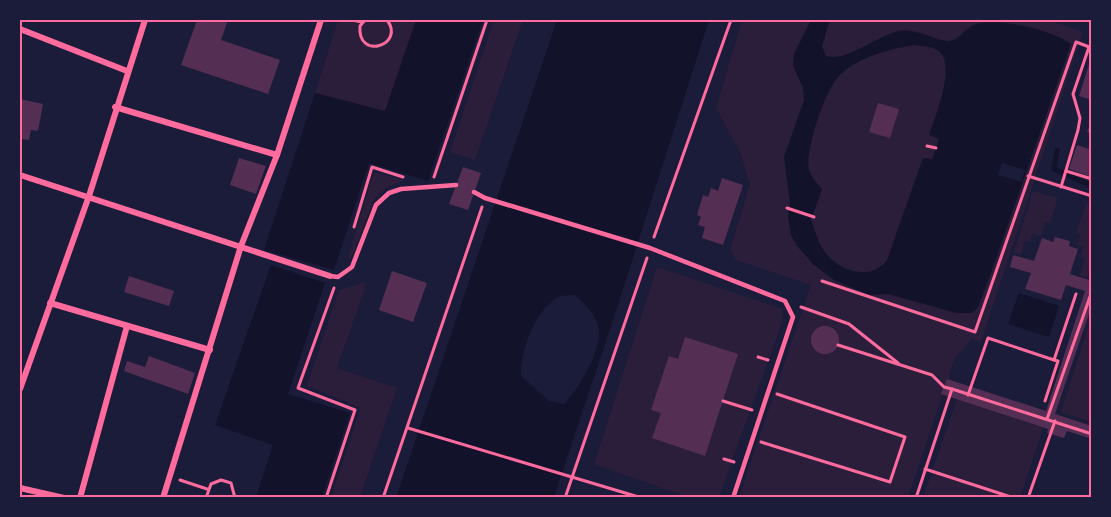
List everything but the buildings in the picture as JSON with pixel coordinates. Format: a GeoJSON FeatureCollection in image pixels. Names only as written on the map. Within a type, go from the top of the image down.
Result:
{"type":"FeatureCollection","features":[{"type":"Feature","properties":{"kind":"street"},"geometry":{"type":"LineString","coordinates":[[20,389],[21,378],[89,196],[115,106],[145,20]]}},
{"type":"Feature","properties":{"kind":"street"},"geometry":{"type":"LineString","coordinates":[[163,498],[242,246],[277,155],[321,20]]}},
{"type":"Feature","properties":{"kind":"street"},"geometry":{"type":"LineString","coordinates":[[20,29],[127,71]]}},
{"type":"Feature","properties":{"kind":"street"},"geometry":{"type":"LineString","coordinates":[[115,106],[277,155]]}},
{"type":"Feature","properties":{"kind":"street"},"geometry":{"type":"LineString","coordinates":[[20,175],[330,276]]}},
{"type":"Feature","properties":{"kind":"street"},"geometry":{"type":"LineString","coordinates":[[50,303],[210,350]]}},
{"type":"Feature","properties":{"kind":"street"},"geometry":{"type":"LineString","coordinates":[[80,498],[127,326]]}},
{"type":"Feature","properties":{"kind":"street"},"geometry":{"type":"LineString","coordinates":[[20,488],[64,498]]}},
{"type":"Feature","properties":{"kind":"lane"},"geometry":{"type":"LineString","coordinates":[[330,276],[338,277],[352,267],[376,206],[395,190],[456,186]]}},
{"type":"Feature","properties":{"kind":"lane"},"geometry":{"type":"LineString","coordinates":[[474,192],[493,200],[639,244],[785,302],[793,317],[734,498]]}},
{"type":"Feature","properties":{"kind":"path"},"geometry":{"type":"LineString","coordinates":[[352,20],[363,21],[361,38],[365,43],[376,46],[383,45],[390,35],[391,29],[387,20]]}},
{"type":"Feature","properties":{"kind":"path"},"geometry":{"type":"LineString","coordinates":[[431,186],[487,20]]}},
{"type":"Feature","properties":{"kind":"path"},"geometry":{"type":"LineString","coordinates":[[566,498],[650,248],[731,20]]}},
{"type":"Feature","properties":{"kind":"path"},"geometry":{"type":"LineString","coordinates":[[1087,20],[1092,21]]}},
{"type":"Feature","properties":{"kind":"path"},"geometry":{"type":"LineString","coordinates":[[973,339],[1076,42],[1090,47],[1073,94],[1080,118],[1061,187]]}},
{"type":"Feature","properties":{"kind":"path"},"geometry":{"type":"LineString","coordinates":[[927,146],[936,148]]}},
{"type":"Feature","properties":{"kind":"path"},"geometry":{"type":"LineString","coordinates":[[1066,172],[1092,179]]}},
{"type":"Feature","properties":{"kind":"path"},"geometry":{"type":"LineString","coordinates":[[1028,176],[1092,196]]}},
{"type":"Feature","properties":{"kind":"path"},"geometry":{"type":"LineString","coordinates":[[383,498],[483,205]]}},
{"type":"Feature","properties":{"kind":"path"},"geometry":{"type":"LineString","coordinates":[[787,208],[814,217]]}},
{"type":"Feature","properties":{"kind":"path"},"geometry":{"type":"LineString","coordinates":[[326,498],[355,410],[298,388],[338,277]]}},
{"type":"Feature","properties":{"kind":"path"},"geometry":{"type":"LineString","coordinates":[[822,281],[975,332]]}},
{"type":"Feature","properties":{"kind":"path"},"geometry":{"type":"LineString","coordinates":[[1047,419],[1092,291]]}},
{"type":"Feature","properties":{"kind":"path"},"geometry":{"type":"LineString","coordinates":[[1054,360],[1076,294]]}},
{"type":"Feature","properties":{"kind":"path"},"geometry":{"type":"LineString","coordinates":[[785,302],[849,324],[899,364]]}},
{"type":"Feature","properties":{"kind":"path"},"geometry":{"type":"LineString","coordinates":[[968,395],[988,338],[1058,361],[1045,401]]}},
{"type":"Feature","properties":{"kind":"path"},"geometry":{"type":"LineString","coordinates":[[838,345],[932,375],[944,387],[1092,434]]}},
{"type":"Feature","properties":{"kind":"path"},"geometry":{"type":"LineString","coordinates":[[758,357],[768,360]]}},
{"type":"Feature","properties":{"kind":"path"},"geometry":{"type":"LineString","coordinates":[[916,498],[952,389]]}},
{"type":"Feature","properties":{"kind":"path"},"geometry":{"type":"LineString","coordinates":[[754,439],[890,482],[905,437],[770,391]]}},
{"type":"Feature","properties":{"kind":"path"},"geometry":{"type":"LineString","coordinates":[[723,401],[752,410]]}},
{"type":"Feature","properties":{"kind":"path"},"geometry":{"type":"LineString","coordinates":[[1028,498],[1055,421]]}},
{"type":"Feature","properties":{"kind":"path"},"geometry":{"type":"LineString","coordinates":[[408,428],[642,498]]}},
{"type":"Feature","properties":{"kind":"path"},"geometry":{"type":"LineString","coordinates":[[724,459],[735,462]]}},
{"type":"Feature","properties":{"kind":"path"},"geometry":{"type":"LineString","coordinates":[[926,469],[1014,498]]}},
{"type":"Feature","properties":{"kind":"path"},"geometry":{"type":"LineString","coordinates":[[170,476],[207,489]]}},
{"type":"Feature","properties":{"kind":"path"},"geometry":{"type":"LineString","coordinates":[[206,498],[207,489],[215,481],[226,481],[234,488],[235,498]]}},
{"type":"Feature","properties":{"kind":"shaded area"},"geometry":{"type":"Polygon","coordinates":[[[338,20],[416,20],[385,112],[315,93],[338,20]]]}},
{"type":"Feature","properties":{"kind":"shaded area"},"geometry":{"type":"Polygon","coordinates":[[[416,20],[483,20],[428,181],[369,163],[334,270],[264,250],[315,93],[385,111],[416,20]]]}},
{"type":"Feature","properties":{"kind":"shaded area"},"geometry":{"type":"Polygon","coordinates":[[[494,20],[523,20],[475,160],[450,152],[494,20]]]}},
{"type":"Feature","properties":{"kind":"shaded area"},"geometry":{"type":"Polygon","coordinates":[[[557,20],[709,20],[554,497],[396,498],[557,20]],[[575,295],[561,296],[544,309],[531,330],[521,366],[521,376],[549,401],[565,404],[593,359],[599,339],[596,319],[575,295]]]}},
{"type":"Feature","properties":{"kind":"shaded area"},"geometry":{"type":"Polygon","coordinates":[[[742,20],[1047,20],[1083,32],[981,342],[972,339],[955,358],[908,497],[739,497],[811,285],[736,260],[730,250],[750,184],[740,152],[716,108],[742,20]]]}},
{"type":"Feature","properties":{"kind":"shaded area"},"geometry":{"type":"Polygon","coordinates":[[[811,20],[830,20],[822,46],[826,56],[834,57],[852,52],[899,31],[911,31],[951,41],[974,25],[995,22],[1038,29],[1071,44],[990,276],[978,307],[972,313],[956,313],[888,294],[869,295],[834,280],[814,265],[797,246],[791,235],[788,217],[790,203],[784,157],[804,100],[803,88],[793,66],[794,54],[811,20]],[[914,45],[863,59],[838,77],[827,95],[813,136],[808,161],[809,170],[822,189],[811,220],[818,240],[830,258],[855,271],[872,271],[887,260],[923,158],[932,159],[939,139],[929,135],[943,90],[945,66],[943,56],[937,50],[914,45]]]}},
{"type":"Feature","properties":{"kind":"shaded area"},"geometry":{"type":"Polygon","coordinates":[[[374,172],[405,180],[386,188],[375,198],[352,256],[347,260],[374,172]]]}},
{"type":"Feature","properties":{"kind":"shaded area"},"geometry":{"type":"Polygon","coordinates":[[[1033,191],[1058,198],[1050,223],[1045,222],[1041,236],[1032,233],[1030,242],[1025,241],[1021,254],[1014,252],[1033,191]]]}},
{"type":"Feature","properties":{"kind":"shaded area"},"geometry":{"type":"Polygon","coordinates":[[[1086,204],[1092,206],[1091,266],[1087,278],[1080,275],[1085,259],[1080,257],[1083,247],[1077,245],[1081,234],[1076,233],[1086,204]]]}},
{"type":"Feature","properties":{"kind":"shaded area"},"geometry":{"type":"Polygon","coordinates":[[[271,265],[325,283],[288,394],[350,413],[322,497],[256,497],[273,445],[215,425],[271,265]]]}},
{"type":"Feature","properties":{"kind":"shaded area"},"geometry":{"type":"Polygon","coordinates":[[[657,267],[782,309],[783,320],[719,497],[688,497],[594,464],[657,267]]]}},
{"type":"Feature","properties":{"kind":"shaded area"},"geometry":{"type":"Polygon","coordinates":[[[367,282],[337,368],[397,388],[360,497],[331,497],[361,408],[307,386],[339,290],[367,282]]]}},
{"type":"Feature","properties":{"kind":"shaded area"},"geometry":{"type":"Polygon","coordinates":[[[1019,293],[1059,306],[1049,337],[1008,324],[1019,293]]]}},
{"type":"Feature","properties":{"kind":"shaded area"},"geometry":{"type":"Polygon","coordinates":[[[1091,318],[1091,422],[1061,412],[1091,318]]]}},
{"type":"Feature","properties":{"kind":"shaded area"},"geometry":{"type":"Polygon","coordinates":[[[957,399],[1043,428],[1020,497],[923,498],[957,399]]]}},
{"type":"Feature","properties":{"kind":"pier"},"geometry":{"type":"Polygon","coordinates":[[[1002,163],[1025,170],[1021,182],[998,175],[1002,163]]]}},
{"type":"Feature","properties":{"kind":"waterway"},"geometry":{"type":"LineString","coordinates":[[1057,150],[1054,169],[1092,186]]}}]}
